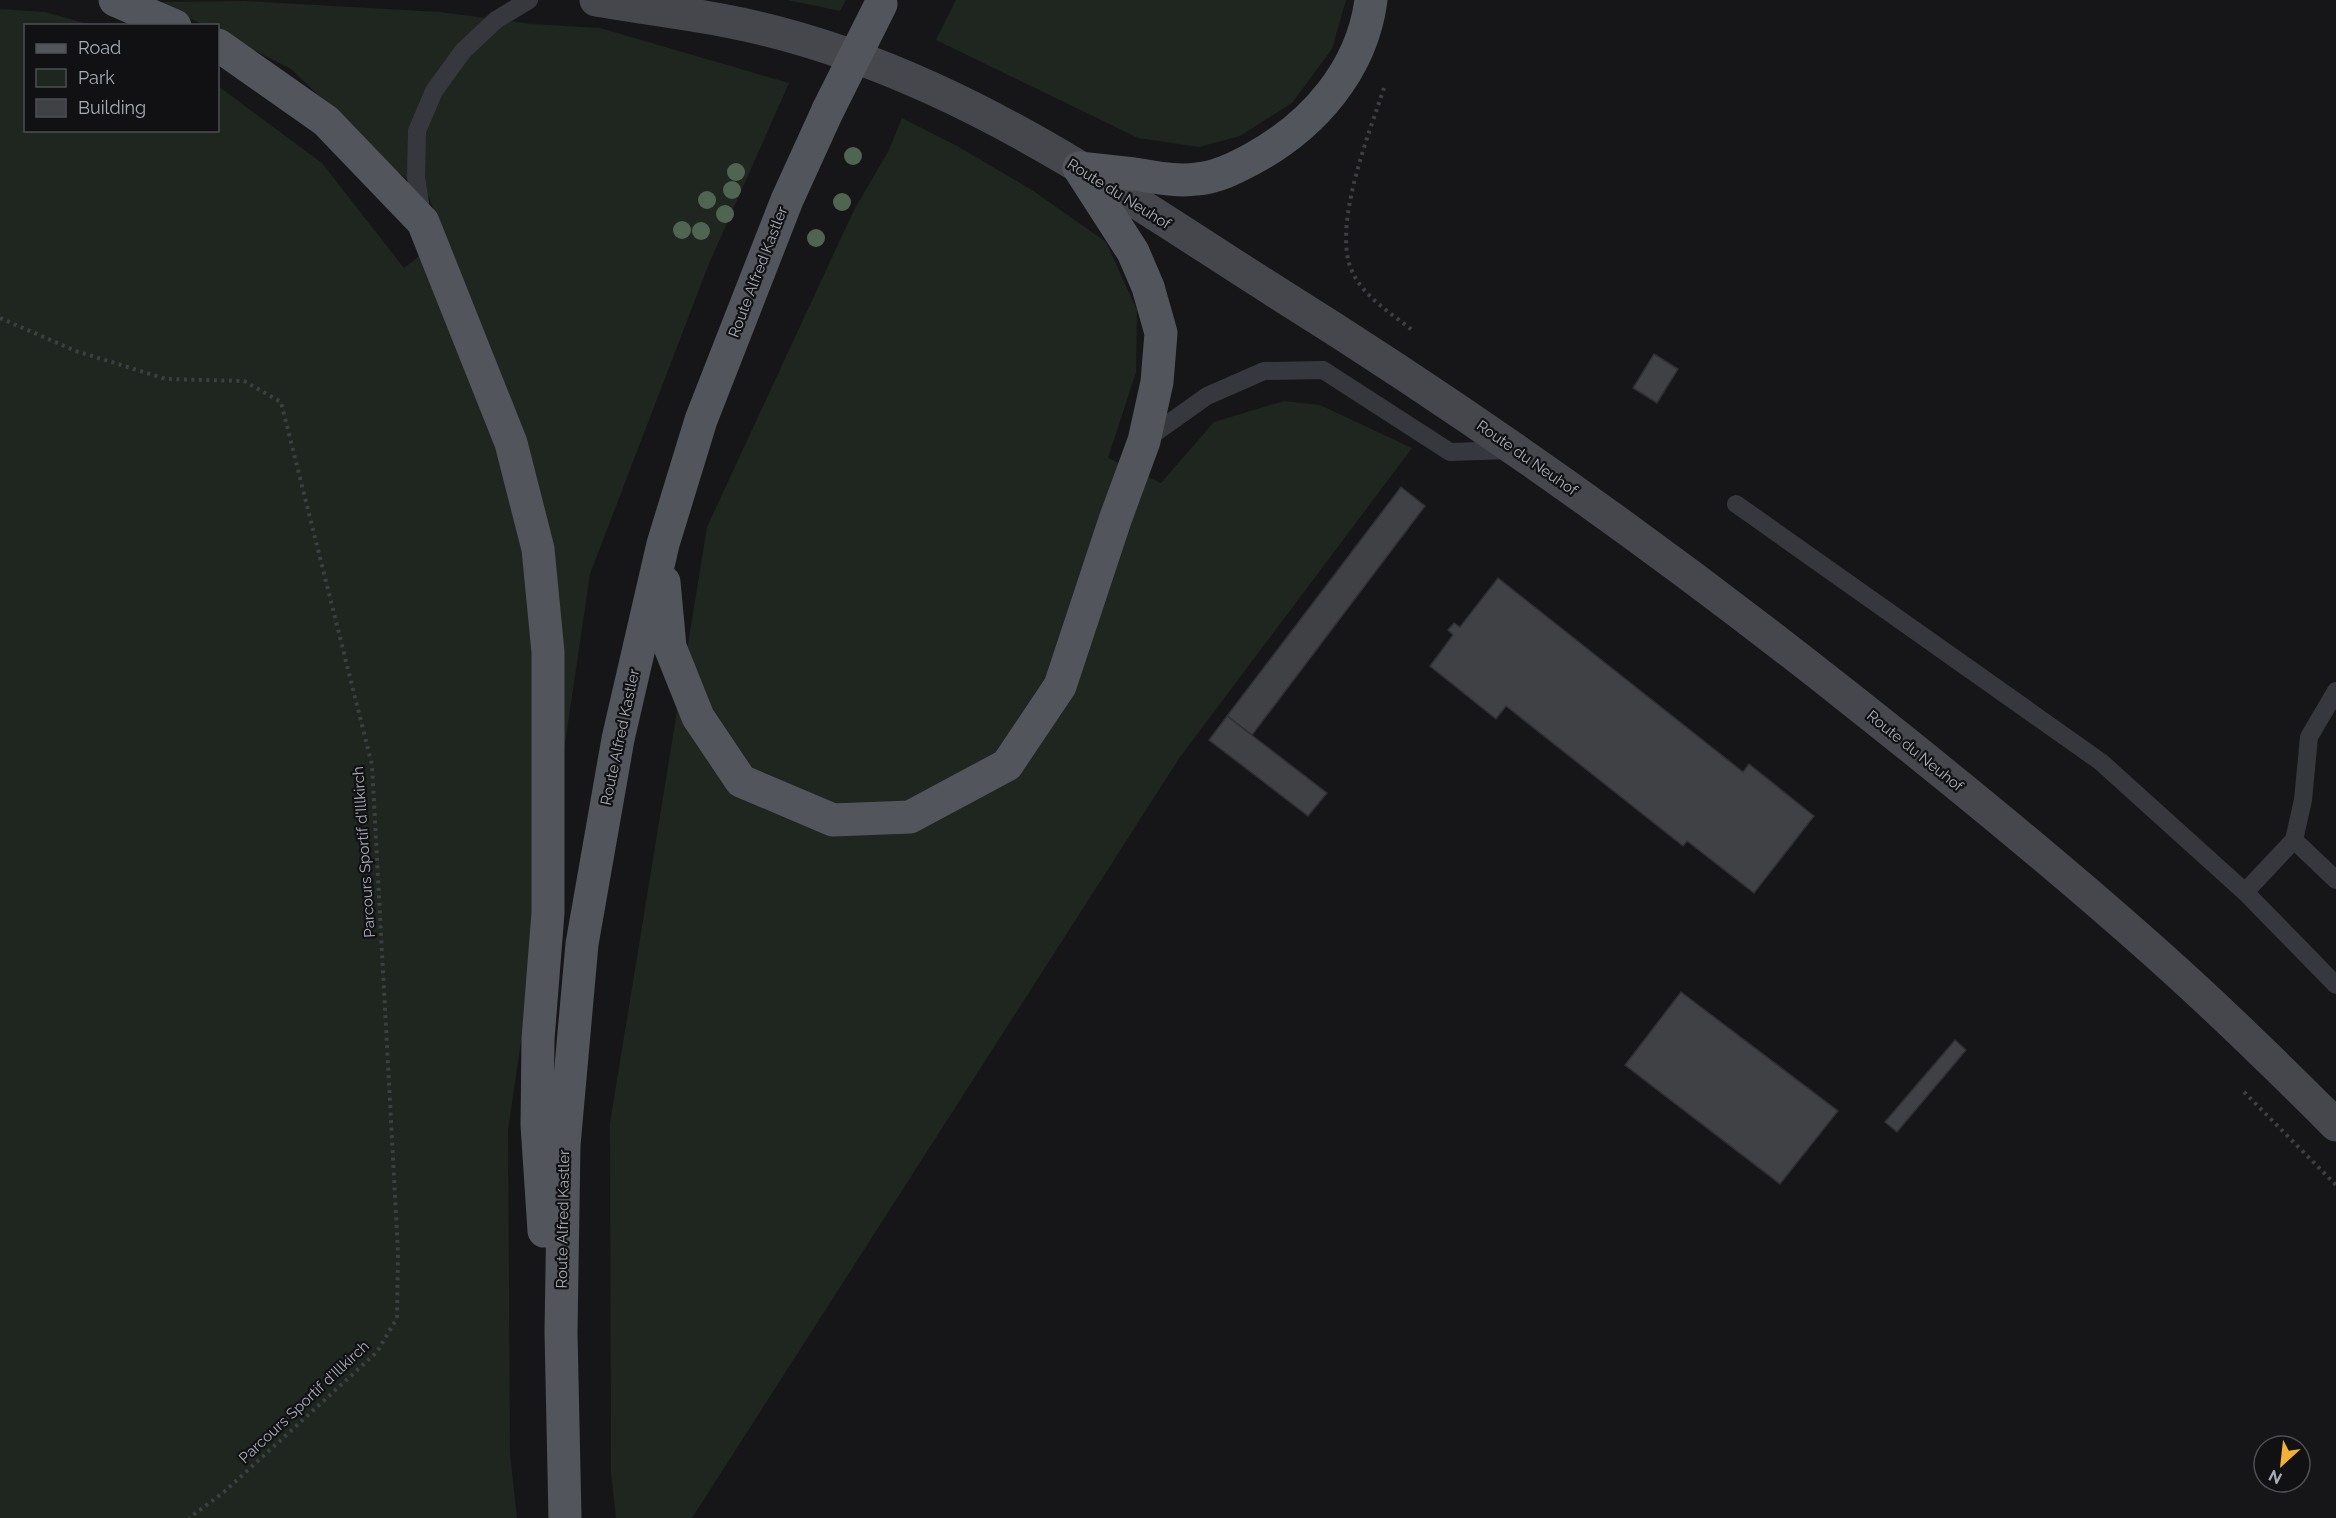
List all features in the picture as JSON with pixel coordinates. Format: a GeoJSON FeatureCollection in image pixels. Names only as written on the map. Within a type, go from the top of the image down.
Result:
{"type":"FeatureCollection","features":[{"type":"Feature","properties":{"kind":"main road"},"geometry":{"type":"LineString","coordinates":[[115,0],[170,24]]}},
{"type":"Feature","properties":{"kind":"main road"},"geometry":{"type":"LineString","coordinates":[[1079,168],[1161,179],[1197,180],[1226,173],[1271,149],[1302,126],[1336,89],[1357,49],[1369,18],[1371,0]]}},
{"type":"Feature","properties":{"kind":"main road","name":"Route Alfred Kastler"},"geometry":{"type":"LineString","coordinates":[[565,1518],[561,1332],[564,1145],[582,944],[618,739],[663,544],[701,420],[787,200],[828,110],[883,1]]}},
{"type":"Feature","properties":{"kind":"main road"},"geometry":{"type":"LineString","coordinates":[[219,46],[326,121],[423,222],[511,443],[538,549],[548,652],[548,913],[538,1039],[537,1125],[543,1227],[561,1332]]}},
{"type":"Feature","properties":{"kind":"main road"},"geometry":{"type":"LineString","coordinates":[[663,544],[665,605],[670,647],[698,717],[741,781],[834,820],[910,817],[1007,765],[1060,686],[1144,441],[1157,382],[1161,333],[1148,287],[1133,252],[1079,168]]}},
{"type":"Feature","properties":{"kind":"street","name":"Route du Neuhof"},"geometry":{"type":"LineString","coordinates":[[596,0],[725,21],[853,57],[931,88],[1017,131],[1079,168],[1378,355],[1516,450],[1761,627],[1926,758],[2176,971],[2246,1035],[2336,1125]]}},
{"type":"Feature","properties":{"kind":"lane"},"geometry":{"type":"LineString","coordinates":[[423,222],[416,177],[417,131],[434,91],[463,51],[496,20],[529,0]]}},
{"type":"Feature","properties":{"kind":"lane"},"geometry":{"type":"LineString","coordinates":[[1144,441],[1207,396],[1264,371],[1323,369],[1450,452],[1516,450]]}},
{"type":"Feature","properties":{"kind":"lane"},"geometry":{"type":"LineString","coordinates":[[1736,504],[2101,762],[2246,892],[2336,984]]}},
{"type":"Feature","properties":{"kind":"lane"},"geometry":{"type":"LineString","coordinates":[[2246,892],[2294,840],[2303,800],[2308,736],[2336,691]]}},
{"type":"Feature","properties":{"kind":"lane"},"geometry":{"type":"LineString","coordinates":[[2294,840],[2336,880]]}},
{"type":"Feature","properties":{"kind":"path"},"geometry":{"type":"LineString","coordinates":[[1385,83],[1357,170],[1350,206],[1346,248],[1351,270],[1362,288],[1420,337]]}},
{"type":"Feature","properties":{"kind":"path","name":"Parcours Sportif d'Illkirch"},"geometry":{"type":"LineString","coordinates":[[0,318],[76,351],[166,380],[244,381],[281,402],[372,765],[398,1252],[396,1318],[377,1352],[224,1492],[189,1518]]}},
{"type":"Feature","properties":{"kind":"path"},"geometry":{"type":"LineString","coordinates":[[2239,1088],[2336,1185]]}},
{"type":"Feature","properties":{"kind":"green space"},"geometry":{"type":"Polygon","coordinates":[[[787,0],[846,0],[840,11],[787,0]]]}},
{"type":"Feature","properties":{"kind":"green space"},"geometry":{"type":"Polygon","coordinates":[[[956,0],[1346,0],[1332,49],[1292,103],[1240,136],[1199,147],[1138,138],[936,40],[956,0]]]}},
{"type":"Feature","properties":{"kind":"green space"},"geometry":{"type":"Polygon","coordinates":[[[244,1],[440,12],[532,24],[600,28],[789,83],[708,266],[590,574],[508,1130],[510,1454],[517,1518],[0,1518],[0,9],[45,12],[87,24],[24,24],[24,132],[219,132],[219,87],[322,163],[404,268],[443,237],[429,197],[397,171],[291,69],[219,33],[219,24],[202,24],[156,2],[244,1]]]}},
{"type":"Feature","properties":{"kind":"green space"},"geometry":{"type":"Polygon","coordinates":[[[902,118],[957,146],[1032,190],[1106,242],[1137,310],[1136,372],[1108,458],[1161,483],[1214,422],[1284,401],[1320,405],[1412,448],[1180,757],[692,1518],[616,1518],[611,1473],[610,1123],[707,527],[854,210],[889,150],[902,118]]]}},
{"type":"Feature","properties":{"kind":"building"},"geometry":{"type":"Polygon","coordinates":[[[1654,354],[1678,369],[1657,403],[1633,388],[1654,354]]]}},
{"type":"Feature","properties":{"kind":"building"},"geometry":{"type":"Polygon","coordinates":[[[1401,487],[1425,506],[1252,735],[1227,716],[1401,487]]]}},
{"type":"Feature","properties":{"kind":"building"},"geometry":{"type":"Polygon","coordinates":[[[1498,578],[1743,772],[1749,764],[1814,816],[1754,893],[1687,841],[1683,846],[1506,706],[1496,719],[1430,666],[1453,635],[1448,630],[1454,623],[1460,627],[1498,578]]]}},
{"type":"Feature","properties":{"kind":"building"},"geometry":{"type":"Polygon","coordinates":[[[1227,716],[1327,793],[1308,816],[1209,740],[1227,716]]]}},
{"type":"Feature","properties":{"kind":"building"},"geometry":{"type":"Polygon","coordinates":[[[1681,992],[1838,1111],[1780,1184],[1625,1065],[1681,992]]]}},
{"type":"Feature","properties":{"kind":"building"},"geometry":{"type":"Polygon","coordinates":[[[1955,1040],[1966,1050],[1897,1132],[1885,1122],[1955,1040]]]}}]}
